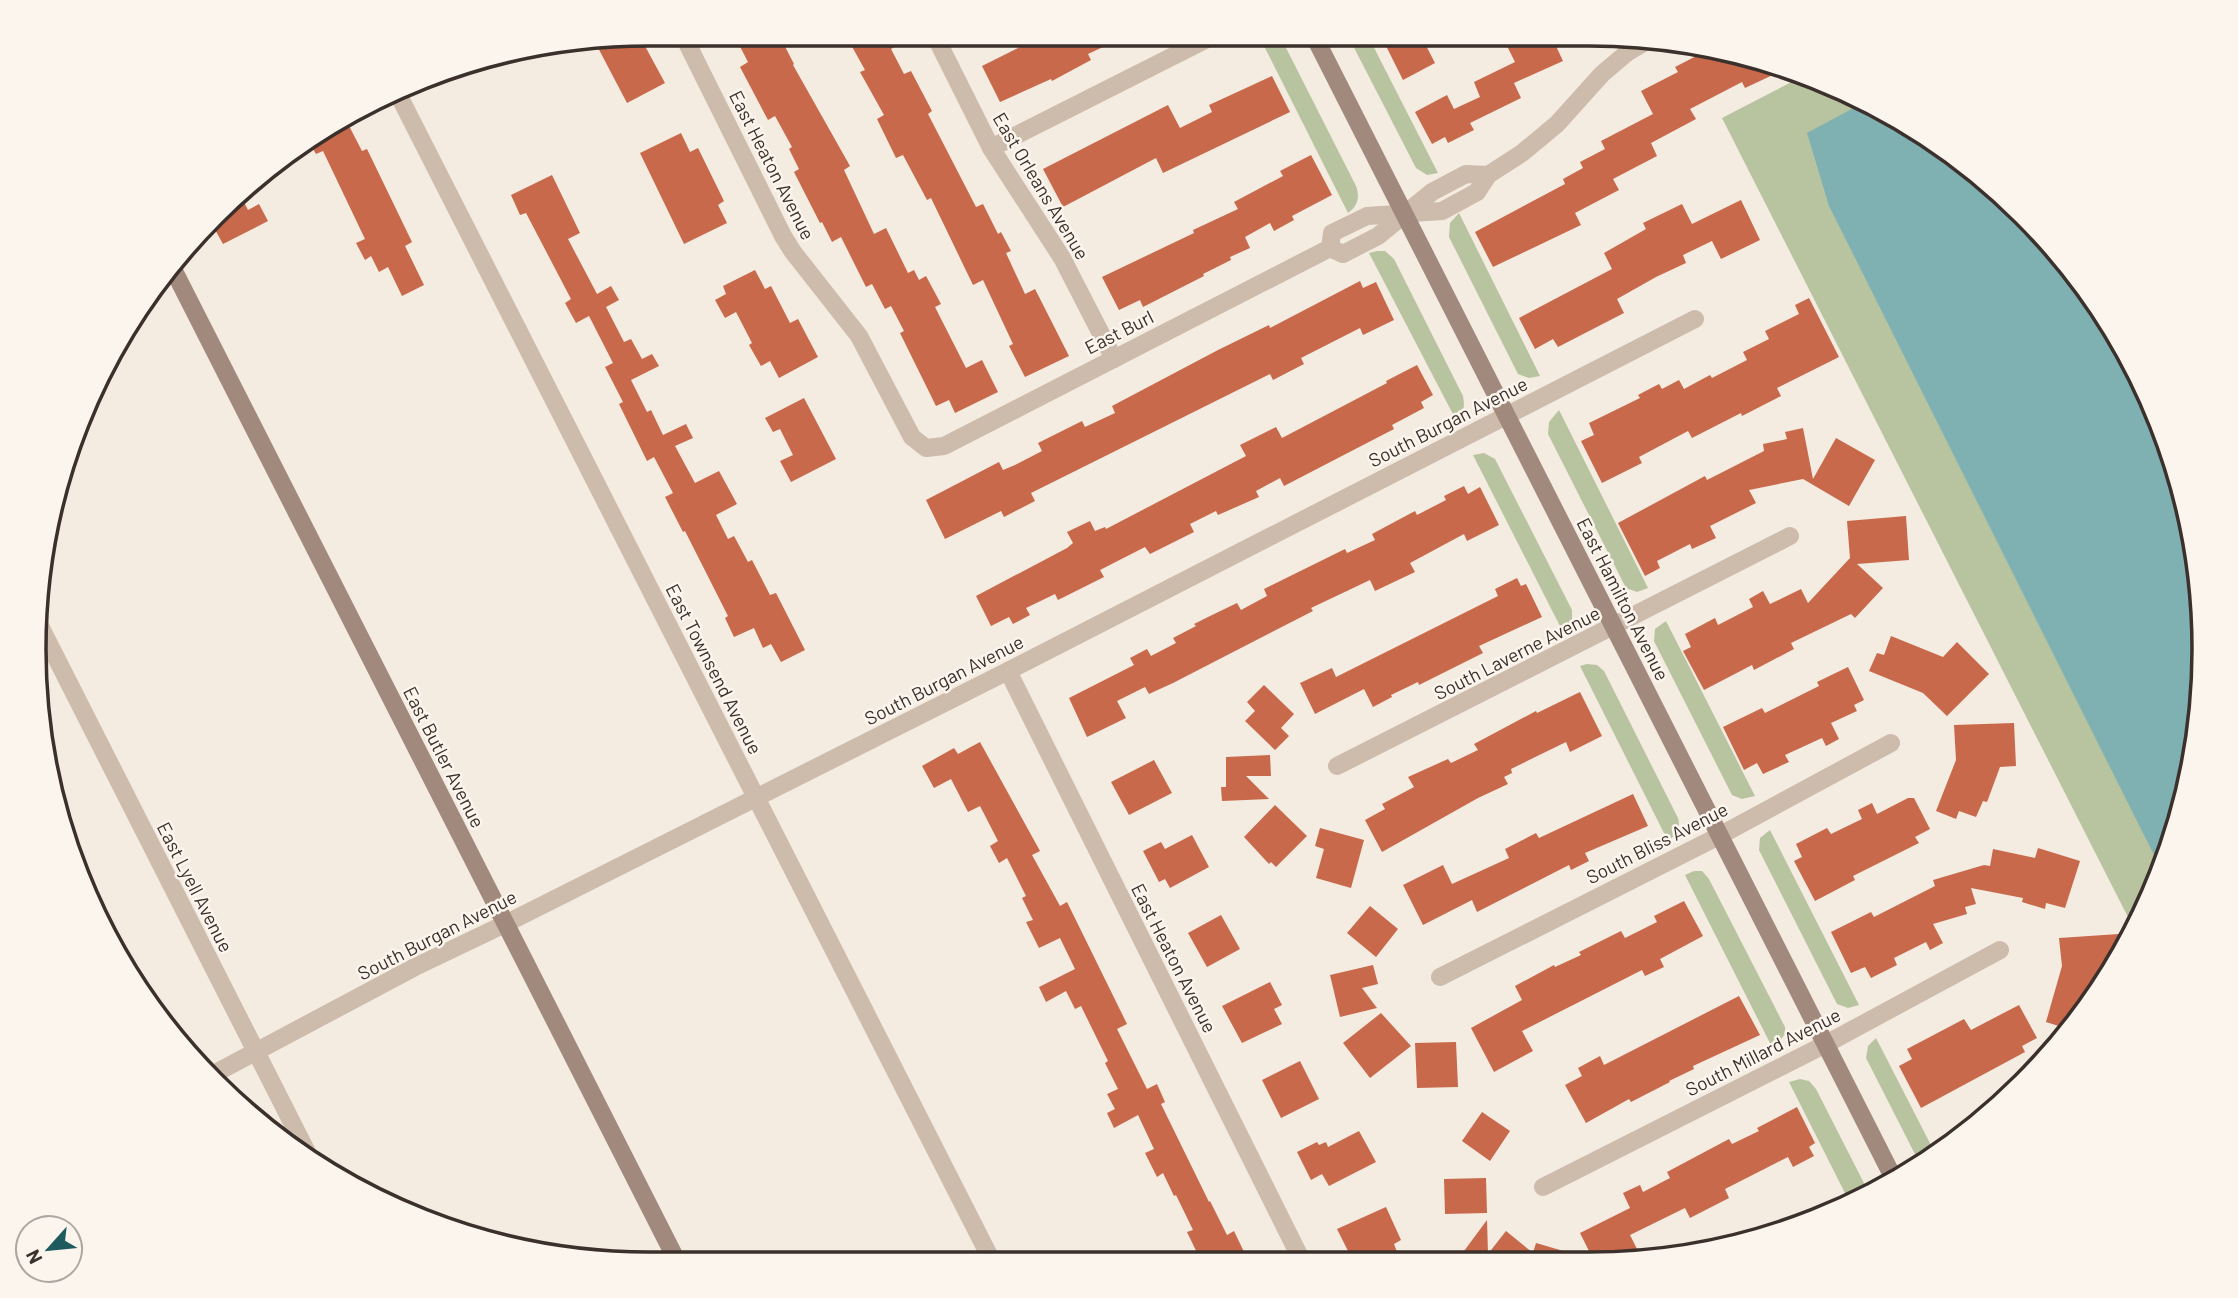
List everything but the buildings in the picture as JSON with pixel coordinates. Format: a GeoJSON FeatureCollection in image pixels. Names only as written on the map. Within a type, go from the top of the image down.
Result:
{"type":"FeatureCollection","features":[{"type":"Feature","properties":{"kind":"street","name":"East Heaton Avenue"},"geometry":{"type":"LineString","coordinates":[[688,46],[783,236],[804,267],[853,327],[912,437],[926,448]]}},
{"type":"Feature","properties":{"kind":"street","name":"East Orleans Avenue"},"geometry":{"type":"LineString","coordinates":[[940,46],[991,148],[1057,250],[1114,359]]}},
{"type":"Feature","properties":{"kind":"street"},"geometry":{"type":"LineString","coordinates":[[991,148],[1193,46]]}},
{"type":"Feature","properties":{"kind":"street","name":"East Hamilton Avenue"},"geometry":{"type":"LineString","coordinates":[[1319,46],[1891,1172]]}},
{"type":"Feature","properties":{"kind":"street"},"geometry":{"type":"LineString","coordinates":[[1404,214],[1442,211],[1477,192],[1489,175],[1531,146],[1556,124],[1602,74],[1635,48]]}},
{"type":"Feature","properties":{"kind":"street","name":"East Townsend Avenue"},"geometry":{"type":"LineString","coordinates":[[401,99],[987,1252]]}},
{"type":"Feature","properties":{"kind":"street","name":"East Burl"},"geometry":{"type":"LineString","coordinates":[[926,448],[944,446],[1330,248],[1343,254],[1378,236],[1404,214]]}},
{"type":"Feature","properties":{"kind":"street","name":"East Butler Avenue"},"geometry":{"type":"LineString","coordinates":[[176,275],[672,1252]]}},
{"type":"Feature","properties":{"kind":"street","name":"South Burgan Avenue"},"geometry":{"type":"LineString","coordinates":[[218,1072],[415,967],[1008,671],[1695,319]]}},
{"type":"Feature","properties":{"kind":"street","name":"South Laverne Avenue"},"geometry":{"type":"LineString","coordinates":[[1337,766],[1614,628],[1790,536]]}},
{"type":"Feature","properties":{"kind":"street","name":"East Lyell Avenue"},"geometry":{"type":"LineString","coordinates":[[46,638],[302,1142]]}},
{"type":"Feature","properties":{"kind":"street","name":"East Heaton Avenue"},"geometry":{"type":"LineString","coordinates":[[1008,671],[1298,1252]]}},
{"type":"Feature","properties":{"kind":"street","name":"South Bliss Avenue"},"geometry":{"type":"LineString","coordinates":[[1440,977],[1719,836],[1891,743]]}},
{"type":"Feature","properties":{"kind":"street","name":"South Millard Avenue"},"geometry":{"type":"LineString","coordinates":[[1543,1187],[1826,1044],[2000,950]]}},
{"type":"Feature","properties":{"kind":"green space"},"geometry":{"type":"Polygon","coordinates":[[[1264,46],[1285,46],[1356,186],[1357,201],[1348,213],[1264,46]]]}},
{"type":"Feature","properties":{"kind":"green space"},"geometry":{"type":"Polygon","coordinates":[[[1353,46],[1373,46],[1438,173],[1427,175],[1416,168],[1353,46]]]}},
{"type":"Feature","properties":{"kind":"green space"},"geometry":{"type":"Polygon","coordinates":[[[1793,81],[1856,108],[1924,147],[1987,195],[2043,251],[2091,314],[2130,382],[2160,455],[2181,531],[2191,610],[2192,649],[2191,688],[2181,767],[2160,843],[2147,880],[2129,919],[1722,118],[1793,81]]]}},
{"type":"Feature","properties":{"kind":"green space"},"geometry":{"type":"Polygon","coordinates":[[[1459,213],[1540,376],[1529,378],[1518,374],[1449,237],[1450,223],[1459,213]]]}},
{"type":"Feature","properties":{"kind":"green space"},"geometry":{"type":"Polygon","coordinates":[[[1385,251],[1394,259],[1463,396],[1463,410],[1456,420],[1369,253],[1385,251]]]}},
{"type":"Feature","properties":{"kind":"green space"},"geometry":{"type":"Polygon","coordinates":[[[1559,410],[1648,588],[1637,592],[1626,588],[1548,434],[1549,422],[1559,410]]]}},
{"type":"Feature","properties":{"kind":"green space"},"geometry":{"type":"Polygon","coordinates":[[[1484,453],[1495,459],[1572,610],[1572,619],[1563,632],[1473,455],[1484,453]]]}},
{"type":"Feature","properties":{"kind":"green space"},"geometry":{"type":"Polygon","coordinates":[[[1666,621],[1755,796],[1742,799],[1732,795],[1654,641],[1655,629],[1666,621]]]}},
{"type":"Feature","properties":{"kind":"green space"},"geometry":{"type":"Polygon","coordinates":[[[1597,665],[1604,671],[1678,818],[1678,831],[1668,841],[1580,666],[1597,665]]]}},
{"type":"Feature","properties":{"kind":"green space"},"geometry":{"type":"Polygon","coordinates":[[[1770,830],[1859,1005],[1848,1008],[1837,1004],[1759,850],[1760,838],[1770,830]]]}},
{"type":"Feature","properties":{"kind":"green space"},"geometry":{"type":"Polygon","coordinates":[[[1702,871],[1709,879],[1785,1027],[1785,1034],[1773,1049],[1685,875],[1702,871]]]}},
{"type":"Feature","properties":{"kind":"green space"},"geometry":{"type":"Polygon","coordinates":[[[1876,1038],[1931,1146],[1916,1156],[1866,1058],[1868,1046],[1876,1038]]]}},
{"type":"Feature","properties":{"kind":"green space"},"geometry":{"type":"Polygon","coordinates":[[[1800,1079],[1809,1081],[1816,1089],[1865,1185],[1846,1195],[1789,1082],[1800,1079]]]}},
{"type":"Feature","properties":{"kind":"water"},"geometry":{"type":"Polygon","coordinates":[[[1855,107],[1891,126],[1956,170],[2016,222],[2043,251],[2091,314],[2130,382],[2147,418],[2172,493],[2181,531],[2191,610],[2191,688],[2187,728],[2172,805],[2155,857],[1829,206],[1807,133],[1855,107]]]}}]}
